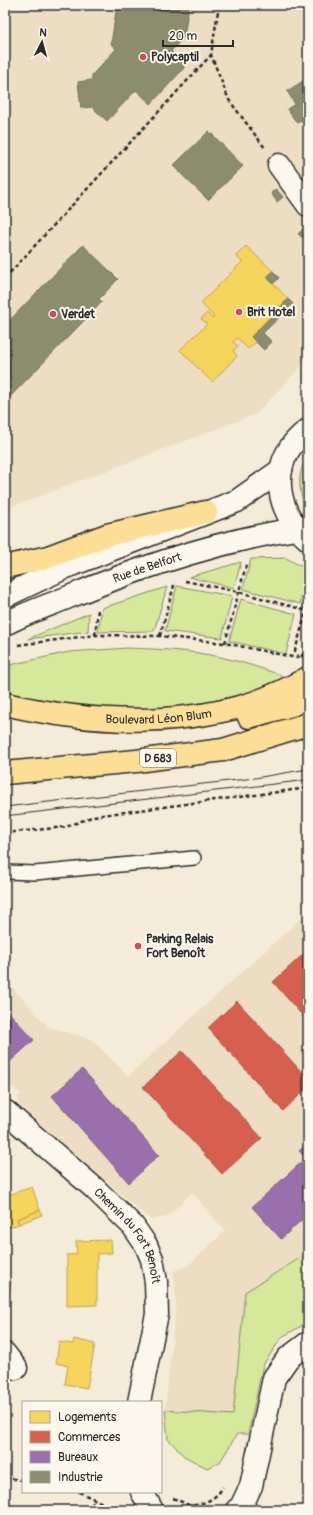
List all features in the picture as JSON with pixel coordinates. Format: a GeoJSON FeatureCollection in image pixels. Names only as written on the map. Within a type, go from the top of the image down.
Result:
{"type":"FeatureCollection","features":[{"type":"Feature","properties":{"kind":"main road"},"geometry":{"type":"LineString","coordinates":[[279,165],[308,205]]}},
{"type":"Feature","properties":{"kind":"main road"},"geometry":{"type":"LineString","coordinates":[[302,534],[285,511],[280,491],[281,470],[288,451],[301,435],[308,430]]}},
{"type":"Feature","properties":{"kind":"main road"},"geometry":{"type":"LineString","coordinates":[[5,596],[66,566],[238,501],[281,470]]}},
{"type":"Feature","properties":{"kind":"main road"},"geometry":{"type":"LineString","coordinates":[[5,567],[48,557],[107,535],[206,512]]}},
{"type":"Feature","properties":{"kind":"main road","name":"Rue de Belfort"},"geometry":{"type":"LineString","coordinates":[[5,624],[102,583],[160,564],[249,538],[302,534]]}},
{"type":"Feature","properties":{"kind":"main road","name":"Boulevard Léon Blum"},"geometry":{"type":"LineString","coordinates":[[5,704],[37,711],[111,721],[194,717],[244,706],[308,678]]}},
{"type":"Feature","properties":{"kind":"main road","name":"Boulevard Léon Blum"},"geometry":{"type":"LineString","coordinates":[[5,719],[111,735],[194,732],[292,705],[308,697]]}},
{"type":"Feature","properties":{"kind":"main road","name":"D 683"},"geometry":{"type":"LineString","coordinates":[[5,773],[128,762],[223,750],[308,724]]}},
{"type":"Feature","properties":{"kind":"main road","name":"Chemin du Fort Benoît"},"geometry":{"type":"LineString","coordinates":[[5,1112],[94,1188],[133,1226],[146,1245],[156,1282],[157,1314],[139,1401]]}},
{"type":"Feature","properties":{"kind":"main road"},"geometry":{"type":"LineString","coordinates":[[237,1510],[241,1506],[251,1486],[274,1378],[288,1358],[308,1343]]}},
{"type":"Feature","properties":{"kind":"main road"},"geometry":{"type":"LineString","coordinates":[[143,1493],[152,1510]]}},
{"type":"Feature","properties":{"kind":"lane"},"geometry":{"type":"LineString","coordinates":[[6,872],[35,873],[194,858]]}},
{"type":"Feature","properties":{"kind":"path"},"geometry":{"type":"LineString","coordinates":[[219,5],[211,55],[229,100],[279,165]]}},
{"type":"Feature","properties":{"kind":"path"},"geometry":{"type":"LineString","coordinates":[[5,278],[211,55]]}},
{"type":"Feature","properties":{"kind":"path"},"geometry":{"type":"LineString","coordinates":[[225,643],[249,554]]}},
{"type":"Feature","properties":{"kind":"path"},"geometry":{"type":"LineString","coordinates":[[160,636],[176,579]]}},
{"type":"Feature","properties":{"kind":"path"},"geometry":{"type":"LineString","coordinates":[[183,580],[239,592],[307,611]]}},
{"type":"Feature","properties":{"kind":"path"},"geometry":{"type":"LineString","coordinates":[[299,658],[295,651],[308,605]]}},
{"type":"Feature","properties":{"kind":"path"},"geometry":{"type":"LineString","coordinates":[[95,635],[98,609]]}},
{"type":"Feature","properties":{"kind":"path"},"geometry":{"type":"LineString","coordinates":[[13,645],[95,635],[160,636],[225,643],[299,658]]}},
{"type":"Feature","properties":{"kind":"path"},"geometry":{"type":"LineString","coordinates":[[299,658],[308,647]]}},
{"type":"Feature","properties":{"kind":"path"},"geometry":{"type":"LineString","coordinates":[[5,833],[66,827],[94,816],[308,788]]}},
{"type":"Feature","properties":{"kind":"path"},"geometry":{"type":"LineString","coordinates":[[5,1478],[22,1480]]}},
{"type":"Feature","properties":{"kind":"path"},"geometry":{"type":"LineString","coordinates":[[172,1497],[191,1508],[207,1502],[218,1495],[225,1485]]}},
{"type":"Feature","properties":{"kind":"path"},"geometry":{"type":"LineString","coordinates":[[81,1493],[117,1510]]}},
{"type":"Feature","properties":{"kind":"path"},"geometry":{"type":"LineString","coordinates":[[86,1510],[96,1500]]}},
{"type":"Feature","properties":{"kind":"shaded area"},"geometry":{"type":"Polygon","coordinates":[[[5,5],[308,5],[308,359],[256,414],[5,508],[5,5]]]}},
{"type":"Feature","properties":{"kind":"shaded area"},"geometry":{"type":"Polygon","coordinates":[[[308,912],[308,1253],[245,1292],[233,1415],[165,1410],[176,1306],[174,1271],[189,1265],[225,1231],[192,1192],[167,1217],[151,1220],[19,1105],[18,1099],[20,1093],[5,1081],[5,979],[48,1027],[91,1039],[128,1076],[308,912]]]}},
{"type":"Feature","properties":{"kind":"green space"},"geometry":{"type":"Polygon","coordinates":[[[308,456],[308,509],[304,503],[300,490],[300,475],[304,462],[308,456]]]}},
{"type":"Feature","properties":{"kind":"green space"},"geometry":{"type":"Polygon","coordinates":[[[286,558],[308,570],[300,604],[243,589],[251,559],[286,558]]]}},
{"type":"Feature","properties":{"kind":"green space"},"geometry":{"type":"Polygon","coordinates":[[[241,562],[234,588],[189,577],[241,562]]]}},
{"type":"Feature","properties":{"kind":"green space"},"geometry":{"type":"Polygon","coordinates":[[[177,586],[232,596],[222,638],[165,631],[177,586]]]}},
{"type":"Feature","properties":{"kind":"green space"},"geometry":{"type":"Polygon","coordinates":[[[167,587],[154,631],[98,632],[102,608],[167,587]]]}},
{"type":"Feature","properties":{"kind":"green space"},"geometry":{"type":"Polygon","coordinates":[[[241,599],[296,614],[286,654],[229,641],[241,599]]]}},
{"type":"Feature","properties":{"kind":"green space"},"geometry":{"type":"Polygon","coordinates":[[[89,613],[88,631],[28,639],[89,613]]]}},
{"type":"Feature","properties":{"kind":"green space"},"geometry":{"type":"Polygon","coordinates":[[[128,648],[174,650],[209,655],[251,665],[292,679],[217,705],[123,714],[5,694],[5,666],[69,652],[128,648]]]}},
{"type":"Feature","properties":{"kind":"green space"},"geometry":{"type":"Polygon","coordinates":[[[308,1253],[308,1322],[282,1337],[263,1365],[248,1434],[237,1434],[220,1462],[207,1468],[184,1456],[168,1439],[165,1410],[233,1415],[245,1292],[308,1253]]]}},
{"type":"Feature","properties":{"kind":"building: Logements"},"geometry":{"type":"Polygon","coordinates":[[[246,246],[273,271],[267,277],[288,299],[251,337],[256,342],[248,349],[237,338],[233,342],[238,346],[233,351],[237,356],[212,382],[180,350],[207,324],[201,319],[207,313],[212,319],[214,317],[201,303],[242,262],[236,256],[246,246]]]}},
{"type":"Feature","properties":{"kind":"building: Logements"},"geometry":{"type":"Polygon","coordinates":[[[32,1187],[40,1210],[17,1219],[19,1224],[5,1229],[5,1196],[32,1187]]]}},
{"type":"Feature","properties":{"kind":"building: Logements"},"geometry":{"type":"Polygon","coordinates":[[[40,1210],[42,1215],[19,1224],[17,1219],[40,1210]]]}},
{"type":"Feature","properties":{"kind":"building: Logements"},"geometry":{"type":"Polygon","coordinates":[[[111,1240],[112,1253],[97,1254],[97,1305],[67,1306],[67,1255],[77,1254],[76,1241],[111,1240]]]}},
{"type":"Feature","properties":{"kind":"building: Logements"},"geometry":{"type":"Polygon","coordinates":[[[5,1281],[11,1282],[7,1312],[5,1311],[5,1281]]]}},
{"type":"Feature","properties":{"kind":"building: Logements"},"geometry":{"type":"Polygon","coordinates":[[[74,1339],[95,1344],[87,1388],[65,1384],[68,1366],[56,1363],[59,1342],[73,1344],[74,1339]]]}},
{"type":"Feature","properties":{"kind":"building: Commerces"},"geometry":{"type":"Polygon","coordinates":[[[308,950],[308,1022],[273,982],[308,950]]]}},
{"type":"Feature","properties":{"kind":"building: Commerces"},"geometry":{"type":"Polygon","coordinates":[[[237,1001],[308,1079],[308,1087],[283,1111],[208,1028],[237,1001]]]}},
{"type":"Feature","properties":{"kind":"building: Commerces"},"geometry":{"type":"Polygon","coordinates":[[[182,1051],[262,1138],[222,1174],[143,1087],[182,1051]]]}},
{"type":"Feature","properties":{"kind":"building: Bureaux"},"geometry":{"type":"Polygon","coordinates":[[[5,1008],[34,1040],[5,1066],[5,1008]]]}},
{"type":"Feature","properties":{"kind":"building: Bureaux"},"geometry":{"type":"Polygon","coordinates":[[[82,1069],[159,1155],[129,1183],[52,1096],[82,1069]]]}},
{"type":"Feature","properties":{"kind":"building: Bureaux"},"geometry":{"type":"Polygon","coordinates":[[[308,1143],[308,1214],[281,1239],[252,1207],[306,1158],[299,1151],[308,1143]]]}},
{"type":"Feature","properties":{"kind":"building: Industrie","name":"Polycaptil"},"geometry":{"type":"Polygon","coordinates":[[[117,5],[189,5],[184,37],[171,51],[184,64],[184,68],[151,104],[136,90],[107,121],[92,107],[81,108],[78,82],[92,80],[92,75],[116,49],[111,44],[117,5]]]}},
{"type":"Feature","properties":{"kind":"building: Industrie"},"geometry":{"type":"Polygon","coordinates":[[[308,78],[308,124],[304,119],[297,123],[287,109],[295,104],[287,91],[308,78]]]}},
{"type":"Feature","properties":{"kind":"building: Industrie"},"geometry":{"type":"Polygon","coordinates":[[[209,131],[243,166],[208,200],[173,166],[209,131]]]}},
{"type":"Feature","properties":{"kind":"building: Industrie"},"geometry":{"type":"Polygon","coordinates":[[[276,189],[283,197],[277,202],[271,193],[276,189]]]}},
{"type":"Feature","properties":{"kind":"building: Industrie"},"geometry":{"type":"Polygon","coordinates":[[[305,227],[308,230],[308,242],[298,234],[305,227]]]}},
{"type":"Feature","properties":{"kind":"building: Industrie","name":"Verdet"},"geometry":{"type":"Polygon","coordinates":[[[83,245],[118,279],[99,299],[102,302],[5,402],[5,325],[83,245]]]}},
{"type":"Feature","properties":{"kind":"building: Industrie"},"geometry":{"type":"Polygon","coordinates":[[[273,271],[279,278],[273,284],[267,277],[273,271]]]}},
{"type":"Feature","properties":{"kind":"building: Industrie"},"geometry":{"type":"Polygon","coordinates":[[[288,299],[293,304],[263,333],[272,342],[264,350],[251,337],[288,299]]]}},
{"type":"Feature","properties":{"kind":"tram line"},"geometry":{"type":"LineString","coordinates":[[5,807],[255,778],[308,769]]}},
{"type":"Feature","properties":{"kind":"tram line"},"geometry":{"type":"LineString","coordinates":[[5,816],[308,780]]}},
{"type":"Feature","properties":{"kind":"place","name":"Polycaptil"},"geometry":{"type":"Point","coordinates":[143,57]}},
{"type":"Feature","properties":{"kind":"place","name":"Brit Hotel"},"geometry":{"type":"Point","coordinates":[239,312]}},
{"type":"Feature","properties":{"kind":"place","name":"Verdet"},"geometry":{"type":"Point","coordinates":[53,314]}},
{"type":"Feature","properties":{"kind":"place","name":"Parking Relais Fort Benoît"},"geometry":{"type":"Point","coordinates":[138,946]}}]}
